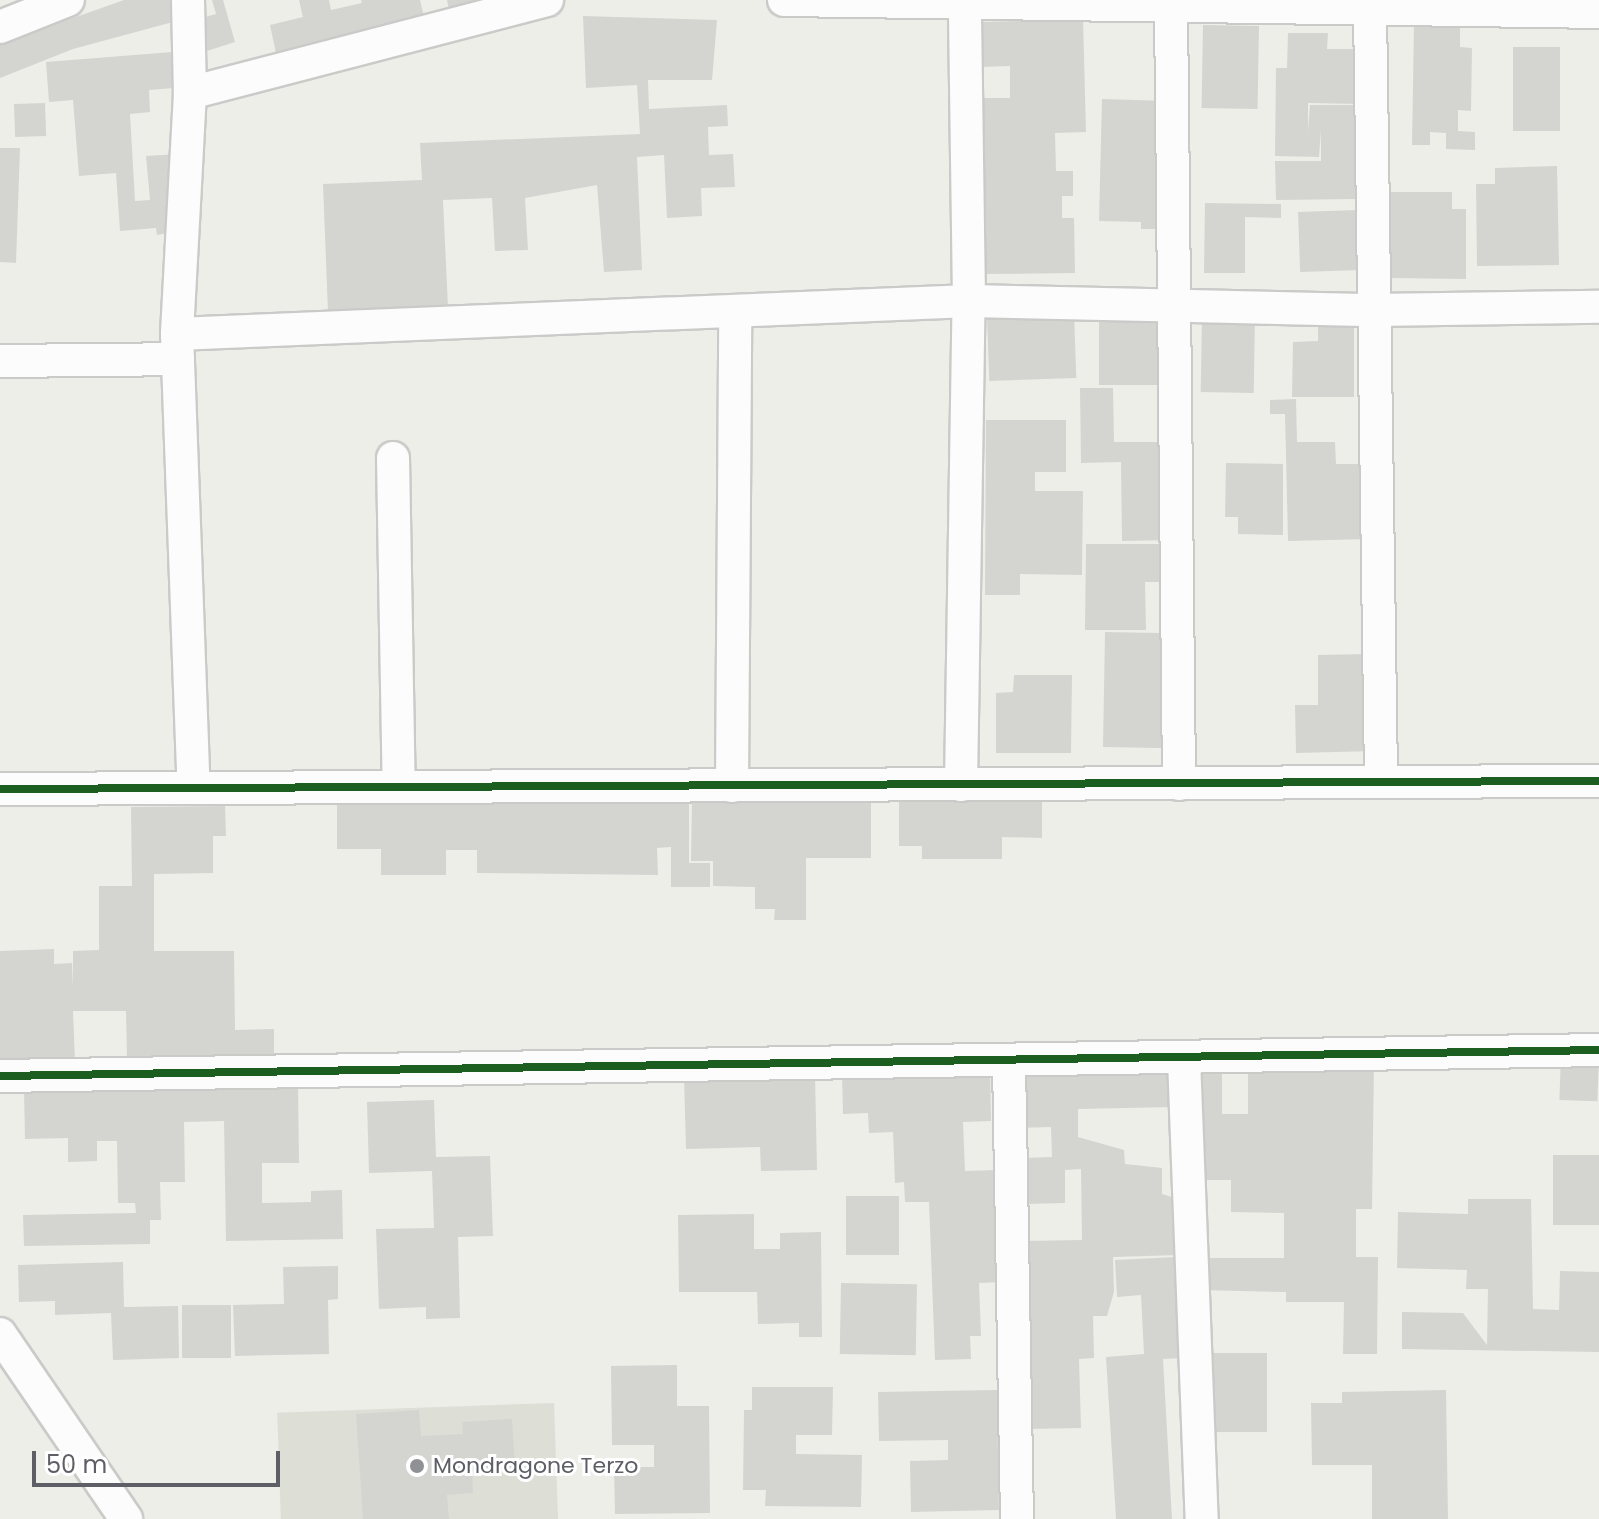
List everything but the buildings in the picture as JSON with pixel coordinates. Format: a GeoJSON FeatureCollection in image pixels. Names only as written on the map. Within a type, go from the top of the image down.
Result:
{"type":"FeatureCollection","features":[{"type":"Feature","properties":{"kind":"street"},"geometry":{"type":"LineString","coordinates":[[0,27],[68,0]]}},
{"type":"Feature","properties":{"kind":"street"},"geometry":{"type":"LineString","coordinates":[[188,0],[190,93],[178,346],[194,787]]}},
{"type":"Feature","properties":{"kind":"street"},"geometry":{"type":"LineString","coordinates":[[190,93],[547,0]]}},
{"type":"Feature","properties":{"kind":"street"},"geometry":{"type":"LineString","coordinates":[[784,0],[1599,12]]}},
{"type":"Feature","properties":{"kind":"street"},"geometry":{"type":"LineString","coordinates":[[961,785],[969,301],[965,1]]}},
{"type":"Feature","properties":{"kind":"street"},"geometry":{"type":"LineString","coordinates":[[1171,6],[1177,304],[1179,784]]}},
{"type":"Feature","properties":{"kind":"street"},"geometry":{"type":"LineString","coordinates":[[1370,9],[1381,780]]}},
{"type":"Feature","properties":{"kind":"street"},"geometry":{"type":"LineString","coordinates":[[0,361],[178,346],[969,301],[1374,310],[1599,307]]}},
{"type":"Feature","properties":{"kind":"street"},"geometry":{"type":"LineString","coordinates":[[732,786],[735,313]]}},
{"type":"Feature","properties":{"kind":"street"},"geometry":{"type":"LineString","coordinates":[[393,458],[399,787]]}},
{"type":"Feature","properties":{"kind":"street"},"geometry":{"type":"LineString","coordinates":[[0,789],[1599,781]]}},
{"type":"Feature","properties":{"kind":"street"},"geometry":{"type":"LineString","coordinates":[[0,1076],[1009,1062],[1599,1050]]}},
{"type":"Feature","properties":{"kind":"street"},"geometry":{"type":"LineString","coordinates":[[1184,1059],[1202,1519]]}},
{"type":"Feature","properties":{"kind":"street"},"geometry":{"type":"LineString","coordinates":[[1009,1062],[1017,1519]]}},
{"type":"Feature","properties":{"kind":"street"},"geometry":{"type":"LineString","coordinates":[[0,1334],[126,1519]]}},
{"type":"Feature","properties":{"kind":"shaded area","name":"Mondragone Terzo"},"geometry":{"type":"Polygon","coordinates":[[[554,1403],[558,1519],[281,1519],[277,1413],[554,1403]]]}},
{"type":"Feature","properties":{"kind":"cycle path"},"geometry":{"type":"LineString","coordinates":[[0,789],[1599,781]]}},
{"type":"Feature","properties":{"kind":"cycle path"},"geometry":{"type":"LineString","coordinates":[[0,1076],[1599,1050]]}},
{"type":"Feature","properties":{"kind":"place","name":"Mondragone Terzo"},"geometry":{"type":"Point","coordinates":[417,1466]}}]}
